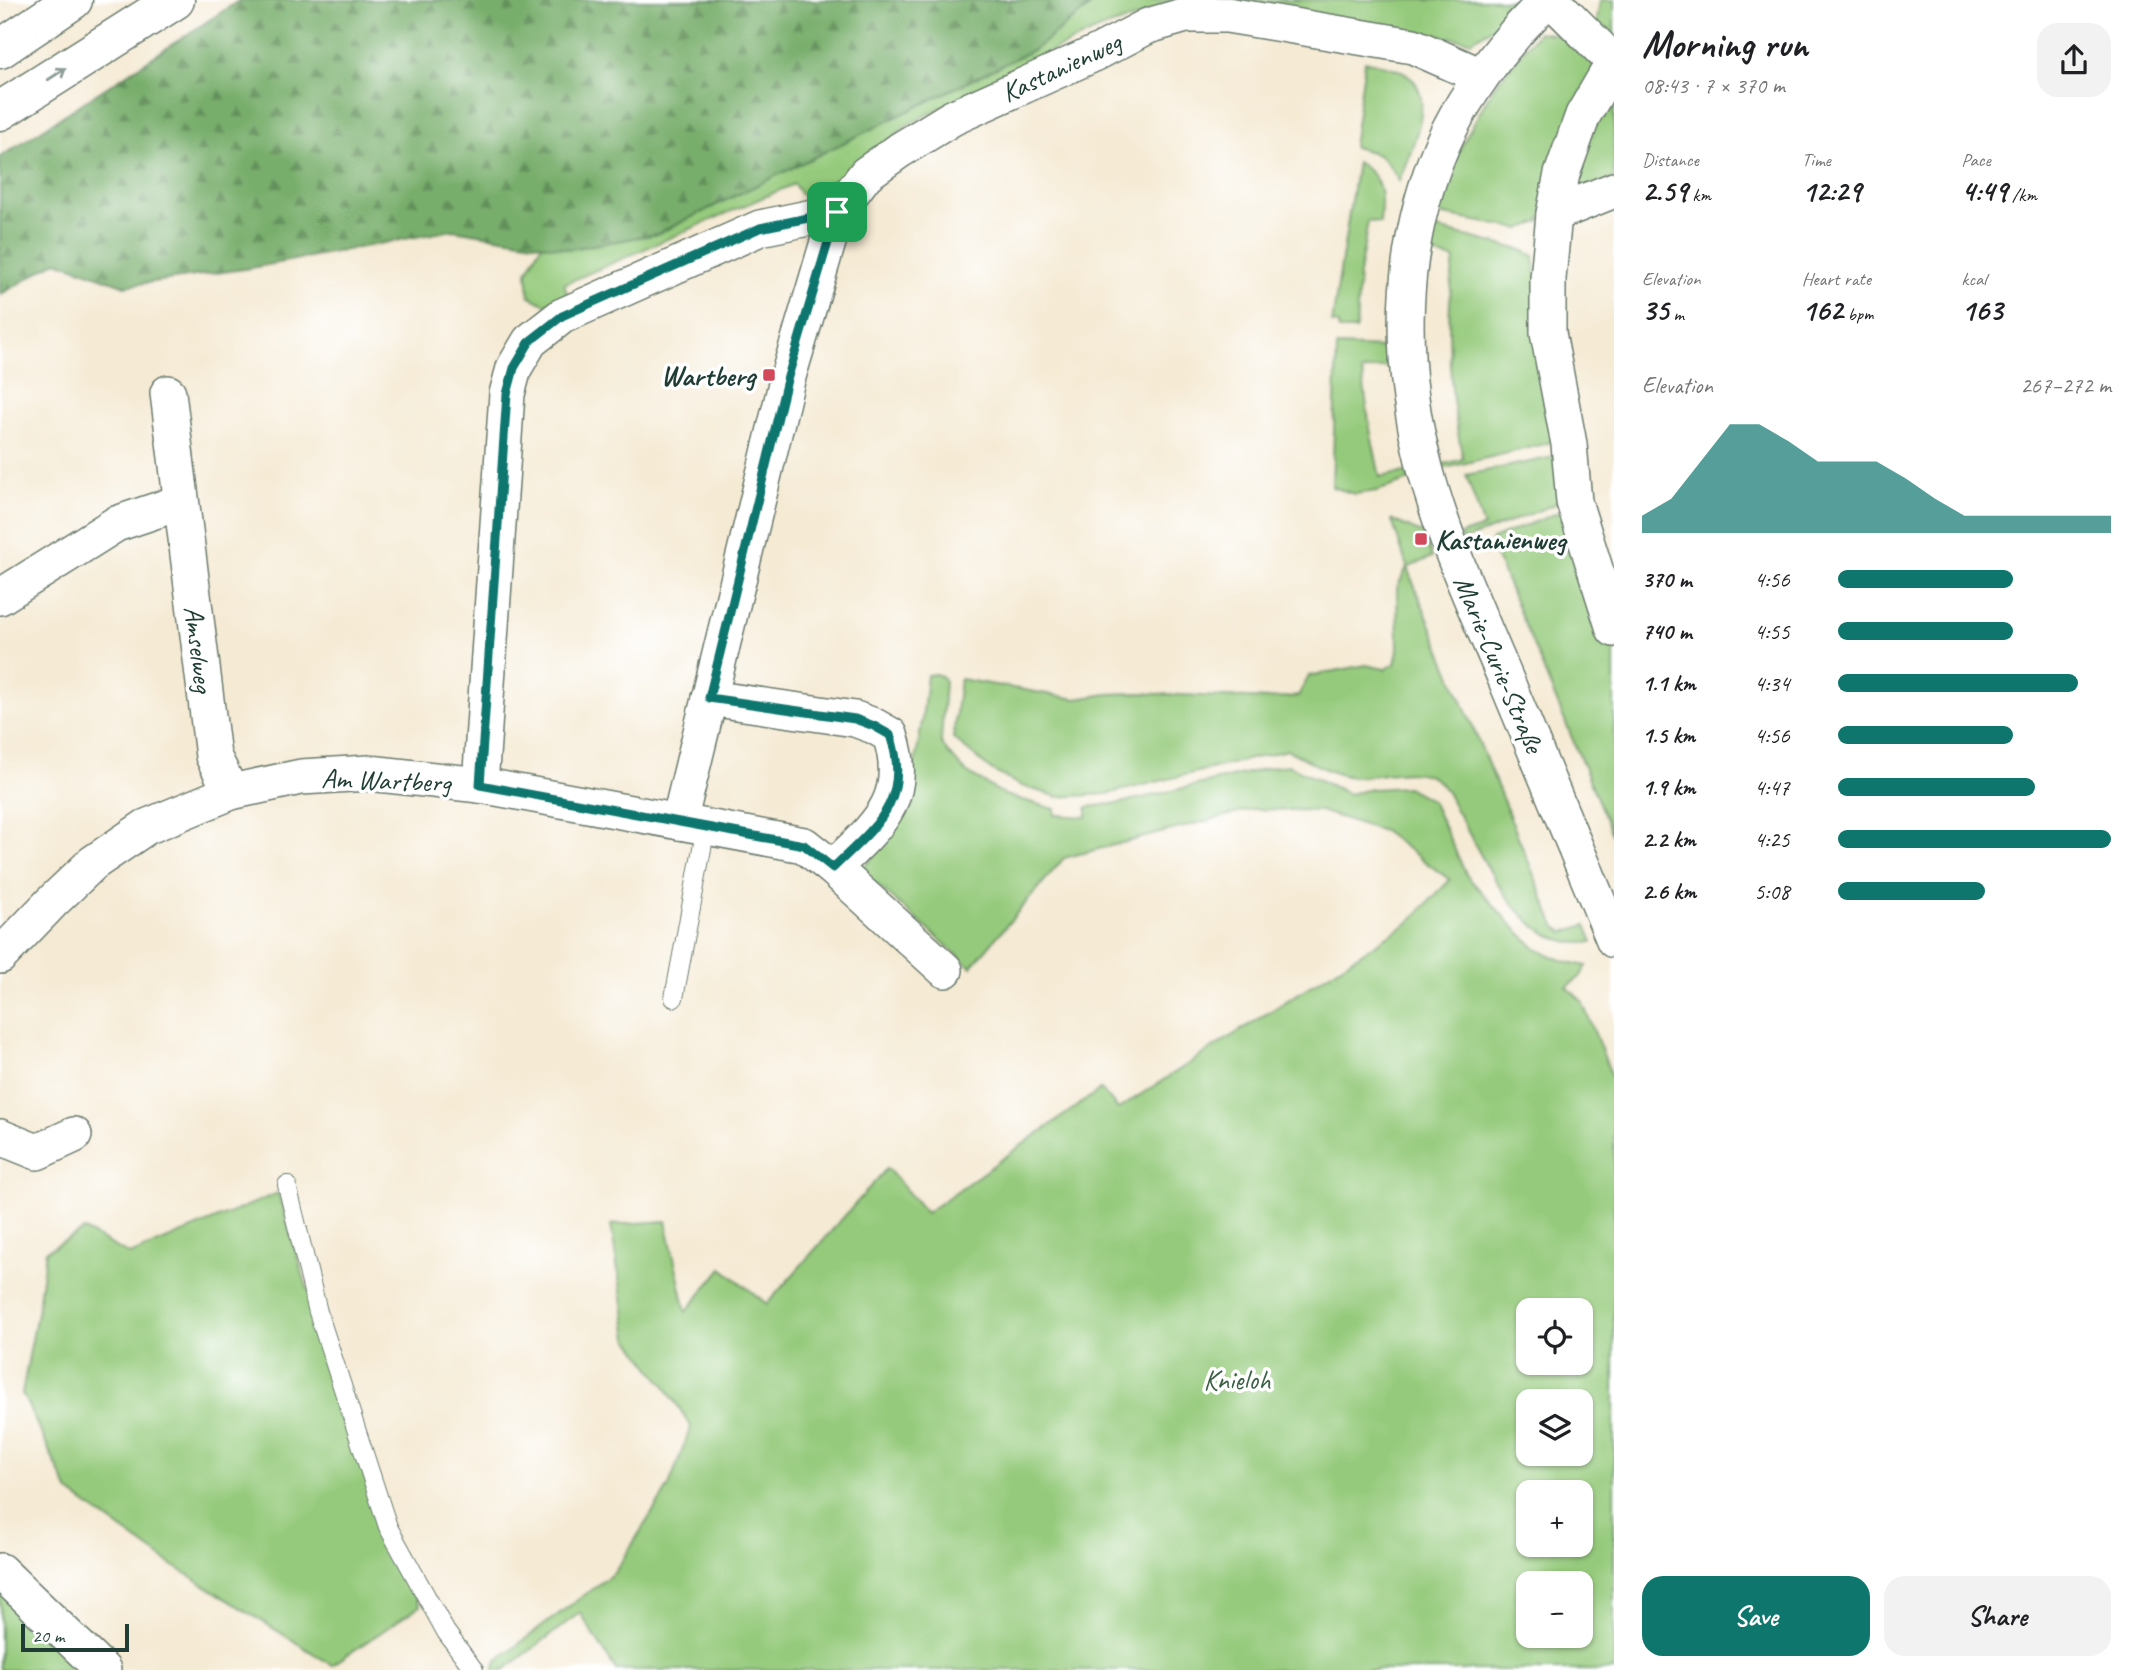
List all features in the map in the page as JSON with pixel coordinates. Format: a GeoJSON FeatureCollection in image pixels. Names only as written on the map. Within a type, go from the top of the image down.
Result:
{"type":"FeatureCollection","features":[{"type":"Feature","properties":{"kind":"main road"},"geometry":{"type":"LineString","coordinates":[[0,48],[73,0]]}},
{"type":"Feature","properties":{"kind":"main road"},"geometry":{"type":"LineString","coordinates":[[0,111],[175,0]]}},
{"type":"Feature","properties":{"kind":"street","name":"Marie-Curie-Straße"},"geometry":{"type":"LineString","coordinates":[[1546,0],[1481,76],[1442,144],[1419,215],[1406,284],[1405,332],[1414,415],[1425,468],[1452,549],[1614,940]]}},
{"type":"Feature","properties":{"kind":"street"},"geometry":{"type":"LineString","coordinates":[[1552,0],[1614,62],[1583,115],[1562,174],[1554,214],[1548,279],[1548,333],[1569,444],[1574,502],[1614,629]]}},
{"type":"Feature","properties":{"kind":"street","name":"Kastanienweg"},"geometry":{"type":"LineString","coordinates":[[692,824],[709,698],[787,380],[837,212],[866,174],[952,118],[1096,53],[1148,26],[1186,15],[1227,15],[1413,46],[1481,76]]}},
{"type":"Feature","properties":{"kind":"street"},"geometry":{"type":"LineString","coordinates":[[1554,214],[1614,190]]}},
{"type":"Feature","properties":{"kind":"street"},"geometry":{"type":"LineString","coordinates":[[480,785],[507,394],[514,368],[530,341],[562,316],[760,228],[837,212]]}},
{"type":"Feature","properties":{"kind":"street","name":"Amselweg"},"geometry":{"type":"LineString","coordinates":[[168,393],[213,756],[231,792]]}},
{"type":"Feature","properties":{"kind":"street"},"geometry":{"type":"LineString","coordinates":[[0,597],[116,524],[181,502]]}},
{"type":"Feature","properties":{"kind":"street"},"geometry":{"type":"LineString","coordinates":[[709,698],[855,719],[890,735],[896,752],[898,774],[892,801],[881,821],[833,868]]}},
{"type":"Feature","properties":{"kind":"street","name":"Am Wartberg"},"geometry":{"type":"LineString","coordinates":[[4,942],[93,863],[146,827],[231,792],[300,777],[369,774],[480,785],[804,845],[945,970]]}},
{"type":"Feature","properties":{"kind":"street"},"geometry":{"type":"LineString","coordinates":[[0,1137],[37,1152],[74,1135]]}},
{"type":"Feature","properties":{"kind":"street"},"geometry":{"type":"LineString","coordinates":[[0,1571],[103,1670]]}},
{"type":"Feature","properties":{"kind":"lane"},"geometry":{"type":"LineString","coordinates":[[674,998],[692,824]]}},
{"type":"Feature","properties":{"kind":"lane"},"geometry":{"type":"LineString","coordinates":[[287,1185],[318,1312],[388,1527],[446,1632],[474,1670]]}},
{"type":"Feature","properties":{"kind":"green space"},"geometry":{"type":"Polygon","coordinates":[[[240,0],[1098,0],[1035,49],[657,234],[570,249],[453,230],[251,268],[125,286],[57,261],[0,295],[0,157],[240,0]]]}},
{"type":"Feature","properties":{"kind":"green space"},"geometry":{"type":"Polygon","coordinates":[[[1098,0],[1202,0],[1172,6],[1100,29],[1041,56],[907,125],[860,165],[840,178],[801,195],[794,184],[564,284],[568,295],[546,305],[529,296],[527,272],[542,244],[570,249],[657,234],[1035,49],[1098,0]]]}},
{"type":"Feature","properties":{"kind":"green space"},"geometry":{"type":"Polygon","coordinates":[[[1225,0],[1519,0],[1502,22],[1471,41],[1225,0]]]}},
{"type":"Feature","properties":{"kind":"green space"},"geometry":{"type":"Polygon","coordinates":[[[1600,0],[1614,0],[1614,49],[1596,26],[1600,0]]]}},
{"type":"Feature","properties":{"kind":"green space"},"geometry":{"type":"Polygon","coordinates":[[[1538,32],[1580,38],[1594,57],[1592,77],[1540,222],[1520,229],[1438,214],[1435,210],[1461,146],[1493,88],[1538,32]]]}},
{"type":"Feature","properties":{"kind":"green space"},"geometry":{"type":"Polygon","coordinates":[[[1365,61],[1402,71],[1414,81],[1420,93],[1420,123],[1399,181],[1381,157],[1353,147],[1365,61]]]}},
{"type":"Feature","properties":{"kind":"green space"},"geometry":{"type":"Polygon","coordinates":[[[1614,84],[1614,178],[1570,198],[1573,162],[1614,84]]]}},
{"type":"Feature","properties":{"kind":"green space"},"geometry":{"type":"Polygon","coordinates":[[[1357,162],[1377,181],[1381,195],[1380,223],[1368,221],[1359,274],[1356,330],[1339,330],[1338,324],[1332,323],[1357,162]]]}},
{"type":"Feature","properties":{"kind":"green space"},"geometry":{"type":"Polygon","coordinates":[[[1433,228],[1522,250],[1534,256],[1555,437],[1549,443],[1441,469],[1440,465],[1463,459],[1451,384],[1449,334],[1454,259],[1425,253],[1433,228]]]}},
{"type":"Feature","properties":{"kind":"green space"},"geometry":{"type":"Polygon","coordinates":[[[1337,346],[1385,348],[1387,367],[1362,371],[1370,429],[1380,477],[1406,472],[1410,480],[1377,491],[1355,494],[1332,487],[1337,346]]]}},
{"type":"Feature","properties":{"kind":"green space"},"geometry":{"type":"Polygon","coordinates":[[[1554,457],[1568,499],[1462,541],[1460,535],[1484,527],[1466,475],[1554,457]]]}},
{"type":"Feature","properties":{"kind":"green space"},"geometry":{"type":"Polygon","coordinates":[[[1572,507],[1614,646],[1614,839],[1492,546],[1492,539],[1572,507]]]}},
{"type":"Feature","properties":{"kind":"green space"},"geometry":{"type":"Polygon","coordinates":[[[1392,520],[1424,534],[1432,557],[1407,568],[1555,926],[1564,932],[1586,925],[1593,942],[1569,942],[1547,934],[1528,920],[1496,880],[1443,786],[1422,774],[1400,772],[1347,776],[1329,771],[1287,750],[1107,794],[1058,797],[1019,785],[991,770],[953,738],[960,679],[1076,699],[1137,693],[1268,699],[1298,696],[1309,676],[1366,665],[1385,669],[1395,664],[1398,650],[1397,588],[1407,567],[1392,520]]]}},
{"type":"Feature","properties":{"kind":"green space","name":"Knieloh"},"geometry":{"type":"Polygon","coordinates":[[[935,674],[945,681],[941,742],[948,753],[966,772],[1005,795],[1055,809],[1055,815],[1087,817],[1087,807],[1120,803],[1288,765],[1349,794],[1371,789],[1407,787],[1432,801],[1467,876],[1536,949],[1564,961],[1587,966],[1580,977],[1567,987],[1582,1001],[1614,1082],[1614,1670],[616,1670],[580,1613],[504,1670],[494,1670],[497,1660],[615,1572],[669,1486],[691,1426],[628,1338],[611,1225],[666,1221],[686,1312],[722,1268],[767,1304],[887,1168],[926,1213],[1101,1089],[1118,1109],[1408,923],[1450,880],[1383,831],[1320,811],[1253,809],[1064,858],[971,967],[860,870],[878,851],[903,805],[917,754],[927,675],[935,674]]]}},
{"type":"Feature","properties":{"kind":"green space"},"geometry":{"type":"Polygon","coordinates":[[[278,1193],[381,1527],[420,1606],[332,1665],[169,1563],[69,1492],[22,1393],[46,1251],[84,1230],[130,1255],[278,1193]]]}},
{"type":"Feature","properties":{"kind":"green space"},"geometry":{"type":"Polygon","coordinates":[[[0,1585],[86,1670],[0,1670],[0,1585]]]}},
{"type":"Feature","properties":{"kind":"place","name":"Wartberg"},"geometry":{"type":"Point","coordinates":[769,375]}},
{"type":"Feature","properties":{"kind":"place","name":"Kastanienweg"},"geometry":{"type":"Point","coordinates":[1421,539]}},
{"type":"Feature","properties":{"kind":"route"},"geometry":{"type":"LineString","coordinates":[[837,212],[787,380],[709,698],[855,719],[890,735],[896,752],[898,774],[892,801],[881,821],[833,868],[804,845],[480,785],[507,394],[514,368],[530,341],[562,316],[760,228],[837,212]]}}]}
